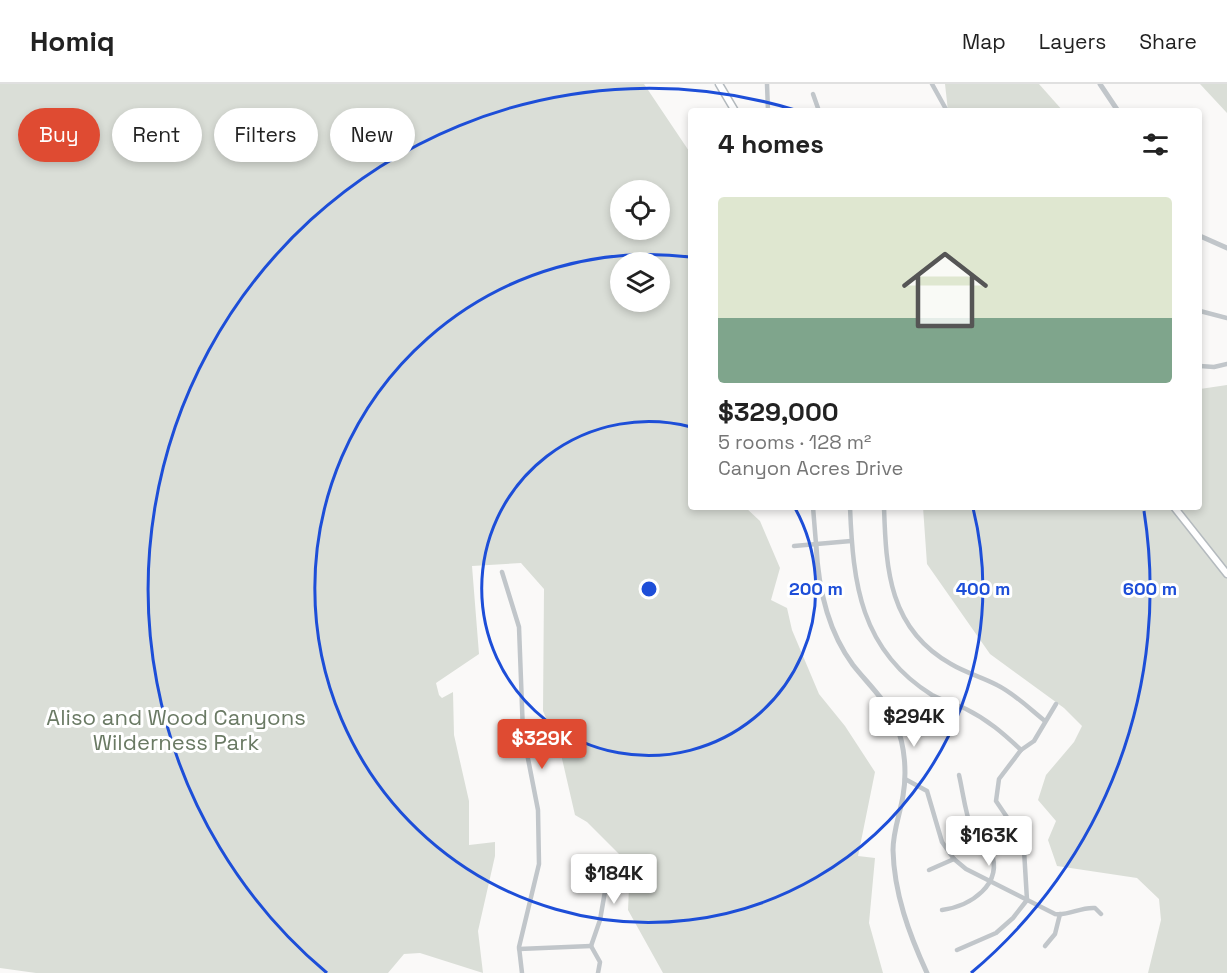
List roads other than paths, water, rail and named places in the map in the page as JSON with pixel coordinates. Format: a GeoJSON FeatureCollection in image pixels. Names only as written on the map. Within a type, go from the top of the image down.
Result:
{"type":"FeatureCollection","features":[{"type":"Feature","properties":{"kind":"main road"},"geometry":{"type":"LineString","coordinates":[[719,84],[733,108]]}},
{"type":"Feature","properties":{"kind":"main road"},"geometry":{"type":"LineString","coordinates":[[1176,510],[1227,574]]}},
{"type":"Feature","properties":{"kind":"street"},"geometry":{"type":"LineString","coordinates":[[767,84],[767,108]]}},
{"type":"Feature","properties":{"kind":"street"},"geometry":{"type":"LineString","coordinates":[[932,84],[945,108]]}},
{"type":"Feature","properties":{"kind":"street"},"geometry":{"type":"LineString","coordinates":[[1100,84],[1116,108]]}},
{"type":"Feature","properties":{"kind":"street"},"geometry":{"type":"LineString","coordinates":[[813,94],[818,108]]}},
{"type":"Feature","properties":{"kind":"street"},"geometry":{"type":"LineString","coordinates":[[1202,237],[1227,248]]}},
{"type":"Feature","properties":{"kind":"street"},"geometry":{"type":"LineString","coordinates":[[1202,312],[1227,318]]}},
{"type":"Feature","properties":{"kind":"street"},"geometry":{"type":"LineString","coordinates":[[1202,366],[1214,367],[1227,364]]}},
{"type":"Feature","properties":{"kind":"street"},"geometry":{"type":"LineString","coordinates":[[813,510],[820,588],[831,624],[850,662],[887,707],[896,724],[905,763],[905,779],[894,837],[895,868],[907,927],[927,973]]}},
{"type":"Feature","properties":{"kind":"street"},"geometry":{"type":"LineString","coordinates":[[850,510],[857,594],[872,628],[887,653],[920,686],[939,698],[986,720],[1020,750]]}},
{"type":"Feature","properties":{"kind":"street"},"geometry":{"type":"LineString","coordinates":[[884,510],[889,582],[900,611],[917,635],[951,664],[999,686],[1045,721]]}},
{"type":"Feature","properties":{"kind":"street"},"geometry":{"type":"LineString","coordinates":[[794,546],[851,541]]}},
{"type":"Feature","properties":{"kind":"street"},"geometry":{"type":"LineString","coordinates":[[502,572],[519,627],[523,733],[538,810],[539,864],[519,950],[522,973]]}},
{"type":"Feature","properties":{"kind":"street"},"geometry":{"type":"LineString","coordinates":[[957,950],[996,933],[1013,918],[1027,900],[1024,850],[1017,832],[996,801],[999,779],[1020,750],[1034,741],[1056,704]]}},
{"type":"Feature","properties":{"kind":"street"},"geometry":{"type":"LineString","coordinates":[[942,910],[971,903],[991,880],[993,867],[990,850],[972,830],[959,775]]}},
{"type":"Feature","properties":{"kind":"street"},"geometry":{"type":"LineString","coordinates":[[905,779],[927,791],[942,842],[954,859],[966,869],[1060,915],[1081,907],[1095,908],[1101,914]]}},
{"type":"Feature","properties":{"kind":"street"},"geometry":{"type":"LineString","coordinates":[[598,973],[600,962],[591,946],[600,920],[611,857]]}},
{"type":"Feature","properties":{"kind":"street"},"geometry":{"type":"LineString","coordinates":[[929,870],[954,859]]}},
{"type":"Feature","properties":{"kind":"street"},"geometry":{"type":"LineString","coordinates":[[1046,946],[1055,934],[1060,915]]}},
{"type":"Feature","properties":{"kind":"street"},"geometry":{"type":"LineString","coordinates":[[519,950],[591,946]]}},
{"type":"Feature","properties":{"kind":"park label","name":"Aliso and Wood Canyons Wilderness Park"},"geometry":{"type":"Point","coordinates":[176,730]}}]}
